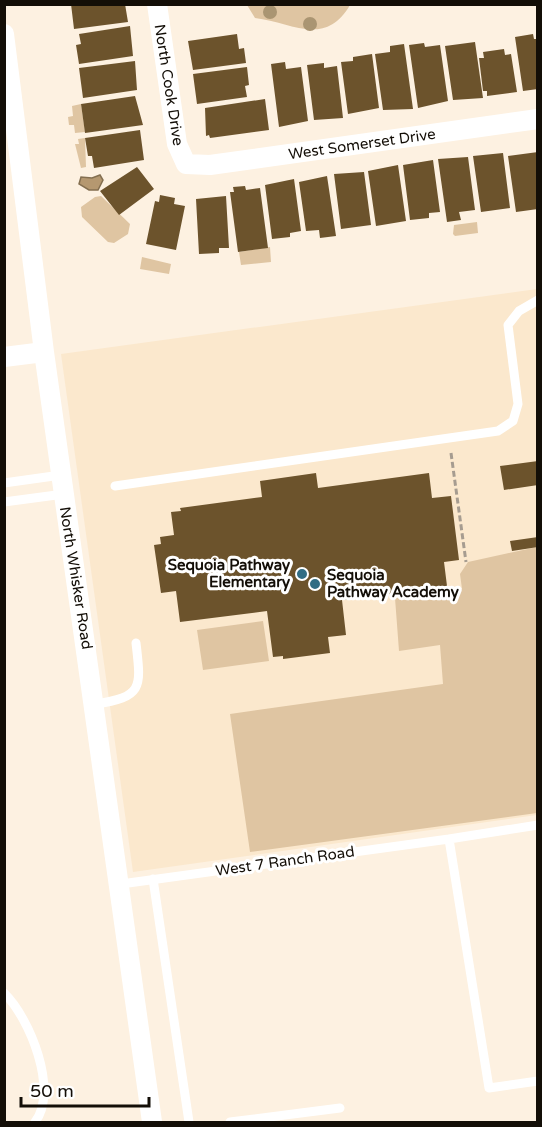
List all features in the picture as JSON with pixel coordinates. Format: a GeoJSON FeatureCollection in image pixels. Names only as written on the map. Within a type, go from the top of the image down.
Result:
{"type":"FeatureCollection","features":[{"type":"Feature","properties":{"kind":"street","name":"North Cook Drive"},"geometry":{"type":"LineString","coordinates":[[157,4],[177,144],[186,164]]}},
{"type":"Feature","properties":{"kind":"street","name":"North Whisker Road"},"geometry":{"type":"LineString","coordinates":[[4,33],[62,484],[121,884],[153,1122]]}},
{"type":"Feature","properties":{"kind":"street","name":"West Somerset Drive"},"geometry":{"type":"LineString","coordinates":[[186,164],[210,165],[537,119]]}},
{"type":"Feature","properties":{"kind":"street"},"geometry":{"type":"LineString","coordinates":[[4,357],[44,351]]}},
{"type":"Feature","properties":{"kind":"lane"},"geometry":{"type":"LineString","coordinates":[[115,486],[498,431],[513,421],[518,404],[508,326],[519,311],[537,300]]}},
{"type":"Feature","properties":{"kind":"lane"},"geometry":{"type":"LineString","coordinates":[[4,483],[62,484]]}},
{"type":"Feature","properties":{"kind":"lane"},"geometry":{"type":"LineString","coordinates":[[4,502],[62,484]]}},
{"type":"Feature","properties":{"kind":"lane"},"geometry":{"type":"LineString","coordinates":[[95,704],[120,700],[132,694],[139,682],[136,643]]}},
{"type":"Feature","properties":{"kind":"lane","name":"West 7 Ranch Road"},"geometry":{"type":"LineString","coordinates":[[121,884],[537,825]]}},
{"type":"Feature","properties":{"kind":"lane"},"geometry":{"type":"LineString","coordinates":[[448,838],[489,1088],[537,1081]]}},
{"type":"Feature","properties":{"kind":"lane"},"geometry":{"type":"LineString","coordinates":[[153,879],[189,1122]]}},
{"type":"Feature","properties":{"kind":"lane"},"geometry":{"type":"LineString","coordinates":[[4,993],[17,1006],[39,1056],[43,1088],[41,1111],[35,1122]]}},
{"type":"Feature","properties":{"kind":"lane"},"geometry":{"type":"LineString","coordinates":[[230,1122],[340,1108]]}},
{"type":"Feature","properties":{"kind":"path"},"geometry":{"type":"LineString","coordinates":[[451,453],[466,562]]}},
{"type":"Feature","properties":{"kind":"shaded area"},"geometry":{"type":"Polygon","coordinates":[[[247,5],[350,5],[330,26],[307,29],[255,18],[247,5]]]}},
{"type":"Feature","properties":{"kind":"shaded area"},"geometry":{"type":"Polygon","coordinates":[[[81,104],[85,132],[75,133],[74,125],[69,125],[68,117],[73,116],[72,106],[81,104]]]}},
{"type":"Feature","properties":{"kind":"shaded area"},"geometry":{"type":"Polygon","coordinates":[[[85,138],[86,167],[81,168],[75,144],[79,144],[78,139],[85,138]]]}},
{"type":"Feature","properties":{"kind":"shaded area"},"geometry":{"type":"Polygon","coordinates":[[[100,175],[103,180],[98,190],[89,190],[79,184],[81,177],[92,178],[100,175]]]}},
{"type":"Feature","properties":{"kind":"shaded area"},"geometry":{"type":"Polygon","coordinates":[[[101,196],[130,224],[128,234],[114,243],[108,242],[82,217],[81,207],[95,197],[101,196]]]}},
{"type":"Feature","properties":{"kind":"shaded area"},"geometry":{"type":"Polygon","coordinates":[[[477,222],[478,233],[455,236],[453,234],[454,225],[477,222]]]}},
{"type":"Feature","properties":{"kind":"shaded area"},"geometry":{"type":"Polygon","coordinates":[[[270,247],[271,262],[241,265],[239,252],[270,247]]]}},
{"type":"Feature","properties":{"kind":"shaded area"},"geometry":{"type":"Polygon","coordinates":[[[142,257],[171,264],[169,274],[140,269],[142,257]]]}},
{"type":"Feature","properties":{"kind":"shaded area","name":"Sequoia Pathway Academy"},"geometry":{"type":"Polygon","coordinates":[[[537,289],[537,815],[133,872],[61,354],[537,289]]]}},
{"type":"Feature","properties":{"kind":"shaded area"},"geometry":{"type":"Polygon","coordinates":[[[537,547],[537,813],[250,852],[230,714],[443,684],[440,645],[399,651],[395,598],[462,589],[460,574],[468,562],[537,547]]]}},
{"type":"Feature","properties":{"kind":"shaded area"},"geometry":{"type":"Polygon","coordinates":[[[263,621],[269,661],[203,670],[197,630],[263,621]]]}},
{"type":"Feature","properties":{"kind":"building"},"geometry":{"type":"Polygon","coordinates":[[[71,4],[125,4],[128,22],[74,29],[71,4]]]}},
{"type":"Feature","properties":{"kind":"building"},"geometry":{"type":"Polygon","coordinates":[[[130,26],[133,56],[79,64],[76,45],[81,44],[79,34],[130,26]]]}},
{"type":"Feature","properties":{"kind":"building"},"geometry":{"type":"Polygon","coordinates":[[[237,34],[239,49],[244,48],[246,63],[193,70],[188,41],[237,34]]]}},
{"type":"Feature","properties":{"kind":"building"},"geometry":{"type":"Polygon","coordinates":[[[533,34],[534,39],[538,39],[538,89],[523,91],[515,37],[533,34]]]}},
{"type":"Feature","properties":{"kind":"building"},"geometry":{"type":"Polygon","coordinates":[[[475,42],[483,98],[453,100],[445,46],[475,42]]]}},
{"type":"Feature","properties":{"kind":"building"},"geometry":{"type":"Polygon","coordinates":[[[424,43],[425,47],[440,45],[448,101],[418,108],[409,45],[424,43]]]}},
{"type":"Feature","properties":{"kind":"building"},"geometry":{"type":"Polygon","coordinates":[[[404,44],[413,109],[383,110],[375,54],[390,52],[390,46],[404,44]]]}},
{"type":"Feature","properties":{"kind":"building"},"geometry":{"type":"Polygon","coordinates":[[[504,49],[505,55],[511,54],[517,92],[487,96],[487,91],[483,91],[479,58],[484,58],[483,52],[504,49]]]}},
{"type":"Feature","properties":{"kind":"building"},"geometry":{"type":"Polygon","coordinates":[[[372,54],[379,108],[348,114],[341,62],[353,61],[353,57],[372,54]]]}},
{"type":"Feature","properties":{"kind":"building"},"geometry":{"type":"Polygon","coordinates":[[[135,61],[137,90],[83,98],[79,68],[135,61]]]}},
{"type":"Feature","properties":{"kind":"building"},"geometry":{"type":"Polygon","coordinates":[[[285,62],[286,69],[301,67],[308,121],[279,127],[271,64],[285,62]]]}},
{"type":"Feature","properties":{"kind":"building"},"geometry":{"type":"Polygon","coordinates":[[[324,63],[324,68],[337,66],[343,118],[314,120],[307,65],[324,63]]]}},
{"type":"Feature","properties":{"kind":"building"},"geometry":{"type":"Polygon","coordinates":[[[247,67],[249,85],[245,86],[247,97],[197,104],[193,74],[247,67]]]}},
{"type":"Feature","properties":{"kind":"building"},"geometry":{"type":"Polygon","coordinates":[[[135,96],[143,125],[85,133],[81,104],[135,96]]]}},
{"type":"Feature","properties":{"kind":"building"},"geometry":{"type":"Polygon","coordinates":[[[265,99],[269,130],[210,138],[209,135],[206,136],[205,108],[265,99]]]}},
{"type":"Feature","properties":{"kind":"building"},"geometry":{"type":"Polygon","coordinates":[[[140,130],[144,160],[94,168],[92,156],[88,156],[85,138],[140,130]]]}},
{"type":"Feature","properties":{"kind":"building"},"geometry":{"type":"Polygon","coordinates":[[[538,152],[538,209],[516,212],[508,156],[538,152]]]}},
{"type":"Feature","properties":{"kind":"building"},"geometry":{"type":"Polygon","coordinates":[[[503,153],[510,208],[481,212],[473,156],[503,153]]]}},
{"type":"Feature","properties":{"kind":"building"},"geometry":{"type":"Polygon","coordinates":[[[468,157],[475,210],[459,212],[461,220],[447,222],[438,159],[468,157]]]}},
{"type":"Feature","properties":{"kind":"building"},"geometry":{"type":"Polygon","coordinates":[[[433,160],[440,212],[429,213],[429,218],[410,220],[403,165],[433,160]]]}},
{"type":"Feature","properties":{"kind":"building"},"geometry":{"type":"Polygon","coordinates":[[[398,165],[406,221],[376,226],[368,171],[398,165]]]}},
{"type":"Feature","properties":{"kind":"building"},"geometry":{"type":"Polygon","coordinates":[[[137,167],[154,189],[119,215],[100,191],[137,167]]]}},
{"type":"Feature","properties":{"kind":"building"},"geometry":{"type":"Polygon","coordinates":[[[364,172],[371,225],[341,229],[334,174],[364,172]]]}},
{"type":"Feature","properties":{"kind":"building"},"geometry":{"type":"Polygon","coordinates":[[[327,176],[336,236],[320,238],[319,230],[306,231],[299,182],[327,176]]]}},
{"type":"Feature","properties":{"kind":"building"},"geometry":{"type":"Polygon","coordinates":[[[294,179],[301,231],[290,233],[290,237],[272,239],[265,185],[294,179]]]}},
{"type":"Feature","properties":{"kind":"building"},"geometry":{"type":"Polygon","coordinates":[[[245,186],[246,190],[260,188],[268,248],[238,252],[230,192],[234,192],[233,187],[245,186]]]}},
{"type":"Feature","properties":{"kind":"building"},"geometry":{"type":"Polygon","coordinates":[[[160,195],[175,198],[174,204],[185,206],[176,250],[146,244],[155,201],[159,202],[160,195]]]}},
{"type":"Feature","properties":{"kind":"building"},"geometry":{"type":"Polygon","coordinates":[[[226,196],[229,248],[219,248],[219,253],[199,254],[196,199],[226,196]]]}},
{"type":"Feature","properties":{"kind":"building"},"geometry":{"type":"Polygon","coordinates":[[[538,461],[538,485],[504,490],[500,466],[538,461]]]}},
{"type":"Feature","properties":{"kind":"building","name":"Sequoia Pathway Elementary"},"geometry":{"type":"Polygon","coordinates":[[[316,473],[318,488],[429,473],[432,498],[451,496],[459,560],[444,562],[447,586],[342,600],[346,635],[328,637],[330,653],[283,659],[283,656],[273,657],[267,611],[180,622],[176,591],[161,593],[154,545],[161,544],[160,537],[174,535],[171,512],[181,511],[180,508],[262,497],[260,481],[316,473]]]}},
{"type":"Feature","properties":{"kind":"building"},"geometry":{"type":"Polygon","coordinates":[[[538,537],[538,547],[512,551],[510,541],[538,537]]]}},
{"type":"Feature","properties":{"kind":"place","name":"Sequoia Pathway Elementary"},"geometry":{"type":"Point","coordinates":[302,574]}},
{"type":"Feature","properties":{"kind":"place","name":"Sequoia Pathway Academy"},"geometry":{"type":"Point","coordinates":[315,584]}}]}
